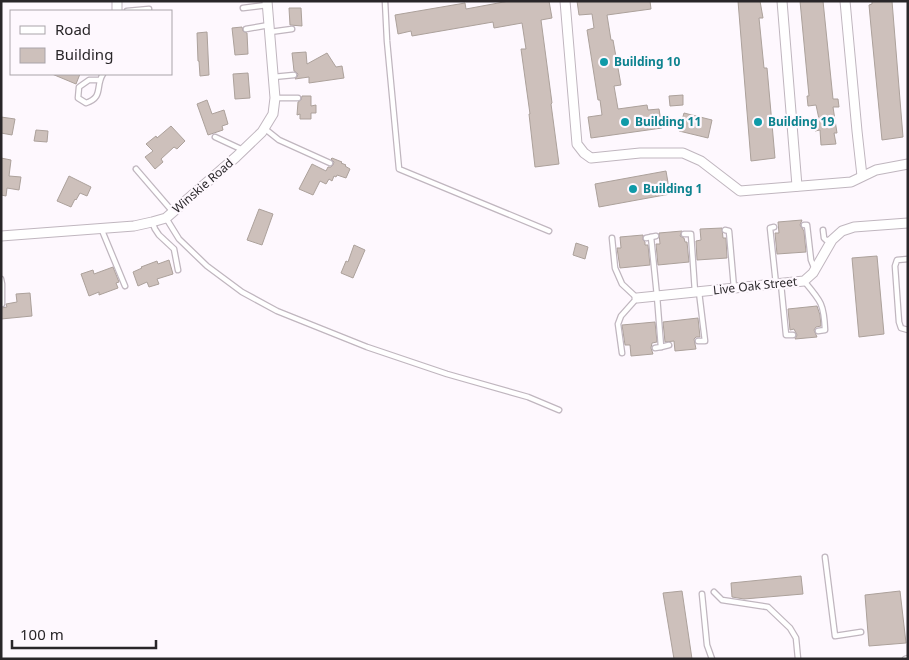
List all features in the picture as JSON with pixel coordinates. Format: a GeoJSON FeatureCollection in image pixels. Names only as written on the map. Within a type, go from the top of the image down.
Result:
{"type":"FeatureCollection","features":[{"type":"Feature","properties":{"kind":"street"},"geometry":{"type":"LineString","coordinates":[[565,1],[578,144],[590,158],[640,153],[683,153],[701,161],[740,191],[851,182],[876,170],[908,164]]}},
{"type":"Feature","properties":{"kind":"street"},"geometry":{"type":"LineString","coordinates":[[782,1],[797,186]]}},
{"type":"Feature","properties":{"kind":"street"},"geometry":{"type":"LineString","coordinates":[[846,1],[862,176]]}},
{"type":"Feature","properties":{"kind":"street","name":"Winskie Road"},"geometry":{"type":"LineString","coordinates":[[1,236],[134,226],[152,222],[169,215],[243,150],[264,128],[273,114],[275,98],[267,3]]}},
{"type":"Feature","properties":{"kind":"street","name":"Live Oak Street"},"geometry":{"type":"LineString","coordinates":[[637,298],[804,281],[814,270],[832,240],[842,231],[854,226],[908,223]]}},
{"type":"Feature","properties":{"kind":"lane"},"geometry":{"type":"LineString","coordinates":[[385,1],[399,169],[549,231]]}},
{"type":"Feature","properties":{"kind":"lane"},"geometry":{"type":"LineString","coordinates":[[243,8],[267,3]]}},
{"type":"Feature","properties":{"kind":"lane"},"geometry":{"type":"LineString","coordinates":[[117,9],[149,9]]}},
{"type":"Feature","properties":{"kind":"lane"},"geometry":{"type":"LineString","coordinates":[[246,29],[292,29]]}},
{"type":"Feature","properties":{"kind":"lane"},"geometry":{"type":"LineString","coordinates":[[99,80],[89,80],[79,87],[78,98],[86,103],[93,101],[99,91],[99,80],[102,75]]}},
{"type":"Feature","properties":{"kind":"lane"},"geometry":{"type":"LineString","coordinates":[[273,76],[294,75]]}},
{"type":"Feature","properties":{"kind":"lane"},"geometry":{"type":"LineString","coordinates":[[275,98],[298,98]]}},
{"type":"Feature","properties":{"kind":"lane"},"geometry":{"type":"LineString","coordinates":[[264,128],[279,140],[330,163]]}},
{"type":"Feature","properties":{"kind":"lane"},"geometry":{"type":"LineString","coordinates":[[215,137],[243,150]]}},
{"type":"Feature","properties":{"kind":"lane"},"geometry":{"type":"LineString","coordinates":[[136,170],[169,215],[178,239],[207,266],[242,292],[277,311],[367,347],[447,374],[528,397],[559,410]]}},
{"type":"Feature","properties":{"kind":"lane"},"geometry":{"type":"LineString","coordinates":[[152,222],[159,235],[174,250],[178,270]]}},
{"type":"Feature","properties":{"kind":"lane"},"geometry":{"type":"LineString","coordinates":[[804,225],[807,225],[814,270]]}},
{"type":"Feature","properties":{"kind":"lane"},"geometry":{"type":"LineString","coordinates":[[774,227],[770,228],[786,335],[794,335]]}},
{"type":"Feature","properties":{"kind":"lane"},"geometry":{"type":"LineString","coordinates":[[101,228],[125,286]]}},
{"type":"Feature","properties":{"kind":"lane"},"geometry":{"type":"LineString","coordinates":[[724,230],[729,231],[734,288]]}},
{"type":"Feature","properties":{"kind":"lane"},"geometry":{"type":"LineString","coordinates":[[823,230],[824,238],[832,240]]}},
{"type":"Feature","properties":{"kind":"lane"},"geometry":{"type":"LineString","coordinates":[[684,234],[697,233]]}},
{"type":"Feature","properties":{"kind":"lane"},"geometry":{"type":"LineString","coordinates":[[691,234],[704,341],[698,341]]}},
{"type":"Feature","properties":{"kind":"lane"},"geometry":{"type":"LineString","coordinates":[[651,237],[661,347]]}},
{"type":"Feature","properties":{"kind":"lane"},"geometry":{"type":"LineString","coordinates":[[612,238],[614,268],[622,284],[637,298],[621,316],[618,324],[622,353]]}},
{"type":"Feature","properties":{"kind":"lane"},"geometry":{"type":"LineString","coordinates":[[908,259],[897,260],[895,266],[899,322],[901,328],[908,330]]}},
{"type":"Feature","properties":{"kind":"lane"},"geometry":{"type":"LineString","coordinates":[[1,279],[2,304]]}},
{"type":"Feature","properties":{"kind":"lane"},"geometry":{"type":"LineString","coordinates":[[804,281],[819,299],[824,311],[825,330],[818,331]]}},
{"type":"Feature","properties":{"kind":"lane"},"geometry":{"type":"LineString","coordinates":[[654,348],[669,345]]}},
{"type":"Feature","properties":{"kind":"lane"},"geometry":{"type":"LineString","coordinates":[[825,557],[835,636],[861,632]]}},
{"type":"Feature","properties":{"kind":"lane"},"geometry":{"type":"LineString","coordinates":[[714,592],[722,600],[768,608],[790,628],[796,638],[798,659]]}},
{"type":"Feature","properties":{"kind":"lane"},"geometry":{"type":"LineString","coordinates":[[702,594],[707,644],[712,659]]}},
{"type":"Feature","properties":{"kind":"building"},"geometry":{"type":"Polygon","coordinates":[[[509,1],[549,1],[552,18],[541,20],[559,164],[535,167],[521,49],[526,49],[522,23],[494,28],[493,22],[412,36],[411,31],[398,34],[395,15],[465,3],[466,9],[509,1]]]}},
{"type":"Feature","properties":{"kind":"building"},"geometry":{"type":"Polygon","coordinates":[[[577,1],[650,1],[651,9],[607,15],[621,85],[614,86],[618,109],[647,105],[648,110],[659,109],[662,128],[591,138],[588,117],[602,115],[587,30],[594,28],[592,14],[579,15],[577,1]]]}},
{"type":"Feature","properties":{"kind":"building"},"geometry":{"type":"Polygon","coordinates":[[[738,1],[760,1],[763,18],[759,18],[764,68],[767,68],[775,158],[751,161],[738,1]]]}},
{"type":"Feature","properties":{"kind":"building"},"geometry":{"type":"Polygon","coordinates":[[[800,1],[823,1],[833,99],[838,99],[839,107],[833,107],[837,133],[834,133],[836,144],[821,145],[820,130],[815,131],[814,120],[819,119],[816,105],[808,106],[807,96],[809,96],[800,1]]]}},
{"type":"Feature","properties":{"kind":"building"},"geometry":{"type":"Polygon","coordinates":[[[872,1],[892,1],[903,137],[882,140],[869,5],[872,4],[872,1]]]}},
{"type":"Feature","properties":{"kind":"building"},"geometry":{"type":"Polygon","coordinates":[[[289,8],[301,8],[302,26],[290,25],[289,8]]]}},
{"type":"Feature","properties":{"kind":"building"},"geometry":{"type":"Polygon","coordinates":[[[242,27],[243,31],[247,33],[248,54],[235,55],[232,28],[242,27]]]}},
{"type":"Feature","properties":{"kind":"building"},"geometry":{"type":"Polygon","coordinates":[[[207,32],[209,75],[200,76],[197,33],[207,32]]]}},
{"type":"Feature","properties":{"kind":"building"},"geometry":{"type":"Polygon","coordinates":[[[306,52],[307,64],[327,53],[336,67],[342,66],[344,78],[309,83],[309,77],[295,79],[298,74],[294,71],[292,53],[306,52]]]}},
{"type":"Feature","properties":{"kind":"building"},"geometry":{"type":"Polygon","coordinates":[[[248,73],[250,98],[235,99],[233,74],[248,73]]]}},
{"type":"Feature","properties":{"kind":"building"},"geometry":{"type":"Polygon","coordinates":[[[54,75],[80,75],[76,84],[54,75]]]}},
{"type":"Feature","properties":{"kind":"building"},"geometry":{"type":"Polygon","coordinates":[[[683,95],[683,105],[670,106],[669,96],[683,95]]]}},
{"type":"Feature","properties":{"kind":"building"},"geometry":{"type":"Polygon","coordinates":[[[302,96],[311,96],[311,106],[316,105],[316,113],[311,113],[311,119],[300,119],[300,114],[297,115],[298,102],[302,96]]]}},
{"type":"Feature","properties":{"kind":"building"},"geometry":{"type":"Polygon","coordinates":[[[207,100],[212,114],[224,110],[228,124],[222,126],[223,130],[208,135],[197,104],[207,100]]]}},
{"type":"Feature","properties":{"kind":"building"},"geometry":{"type":"Polygon","coordinates":[[[684,113],[712,120],[708,138],[679,131],[684,113]]]}},
{"type":"Feature","properties":{"kind":"building"},"geometry":{"type":"Polygon","coordinates":[[[1,117],[15,119],[12,135],[1,133],[1,117]]]}},
{"type":"Feature","properties":{"kind":"building"},"geometry":{"type":"Polygon","coordinates":[[[171,126],[185,141],[177,149],[174,147],[161,159],[163,162],[155,169],[145,157],[153,151],[146,144],[156,136],[157,138],[171,126]]]}},
{"type":"Feature","properties":{"kind":"building"},"geometry":{"type":"Polygon","coordinates":[[[36,130],[48,131],[47,142],[34,141],[36,130]]]}},
{"type":"Feature","properties":{"kind":"building"},"geometry":{"type":"Polygon","coordinates":[[[1,158],[11,160],[9,176],[21,177],[19,190],[7,188],[6,196],[1,195],[1,158]]]}},
{"type":"Feature","properties":{"kind":"building"},"geometry":{"type":"Polygon","coordinates":[[[332,158],[342,162],[350,169],[346,178],[337,175],[336,177],[334,176],[332,181],[329,179],[326,184],[320,181],[313,195],[299,189],[312,164],[326,171],[328,167],[333,165],[332,158]]]}},
{"type":"Feature","properties":{"kind":"building","name":"Building 1"},"geometry":{"type":"Polygon","coordinates":[[[666,171],[670,194],[599,207],[595,184],[666,171]]]}},
{"type":"Feature","properties":{"kind":"building"},"geometry":{"type":"Polygon","coordinates":[[[69,176],[91,187],[87,196],[80,193],[71,207],[57,201],[69,176]]]}},
{"type":"Feature","properties":{"kind":"building"},"geometry":{"type":"Polygon","coordinates":[[[259,209],[273,214],[262,245],[247,240],[259,209]]]}},
{"type":"Feature","properties":{"kind":"building"},"geometry":{"type":"Polygon","coordinates":[[[802,220],[800,225],[804,231],[806,252],[777,254],[775,233],[779,233],[778,222],[802,220]]]}},
{"type":"Feature","properties":{"kind":"building"},"geometry":{"type":"Polygon","coordinates":[[[722,228],[723,238],[726,238],[727,258],[697,260],[696,241],[701,240],[700,229],[722,228]]]}},
{"type":"Feature","properties":{"kind":"building"},"geometry":{"type":"Polygon","coordinates":[[[682,231],[680,236],[687,242],[689,262],[658,265],[656,244],[660,244],[659,233],[682,231]]]}},
{"type":"Feature","properties":{"kind":"building"},"geometry":{"type":"Polygon","coordinates":[[[643,235],[645,245],[648,245],[650,265],[620,268],[617,248],[621,248],[620,237],[643,235]]]}},
{"type":"Feature","properties":{"kind":"building"},"geometry":{"type":"Polygon","coordinates":[[[576,243],[588,247],[585,259],[573,255],[576,243]]]}},
{"type":"Feature","properties":{"kind":"building"},"geometry":{"type":"Polygon","coordinates":[[[354,245],[365,250],[353,278],[341,273],[346,261],[348,262],[354,245]]]}},
{"type":"Feature","properties":{"kind":"building"},"geometry":{"type":"Polygon","coordinates":[[[877,256],[884,334],[859,337],[852,258],[877,256]]]}},
{"type":"Feature","properties":{"kind":"building"},"geometry":{"type":"Polygon","coordinates":[[[169,260],[173,274],[157,279],[159,284],[149,287],[147,282],[138,286],[133,272],[157,261],[158,264],[169,260]]]}},
{"type":"Feature","properties":{"kind":"building"},"geometry":{"type":"Polygon","coordinates":[[[113,267],[119,282],[116,283],[118,288],[99,295],[99,292],[89,296],[81,274],[93,270],[94,274],[113,267]]]}},
{"type":"Feature","properties":{"kind":"building"},"geometry":{"type":"Polygon","coordinates":[[[30,293],[32,316],[1,319],[1,308],[7,307],[6,304],[17,302],[16,294],[30,293]]]}},
{"type":"Feature","properties":{"kind":"building"},"geometry":{"type":"Polygon","coordinates":[[[817,306],[821,326],[816,327],[814,330],[817,337],[795,339],[797,335],[794,329],[790,330],[788,309],[817,306]]]}},
{"type":"Feature","properties":{"kind":"building"},"geometry":{"type":"Polygon","coordinates":[[[698,318],[700,337],[694,339],[696,349],[675,351],[674,341],[665,342],[663,322],[698,318]]]}},
{"type":"Feature","properties":{"kind":"building"},"geometry":{"type":"Polygon","coordinates":[[[655,322],[657,342],[652,343],[653,354],[631,356],[630,345],[625,345],[622,325],[655,322]]]}},
{"type":"Feature","properties":{"kind":"building"},"geometry":{"type":"Polygon","coordinates":[[[801,576],[803,594],[744,599],[732,597],[731,583],[801,576]]]}},
{"type":"Feature","properties":{"kind":"building"},"geometry":{"type":"Polygon","coordinates":[[[682,591],[692,659],[674,659],[663,593],[682,591]]]}},
{"type":"Feature","properties":{"kind":"building"},"geometry":{"type":"Polygon","coordinates":[[[900,591],[906,643],[869,646],[865,595],[900,591]]]}},
{"type":"Feature","properties":{"kind":"place","name":"Building 10"},"geometry":{"type":"Point","coordinates":[604,62]}},
{"type":"Feature","properties":{"kind":"place","name":"Building 11"},"geometry":{"type":"Point","coordinates":[625,122]}},
{"type":"Feature","properties":{"kind":"place","name":"Building 19"},"geometry":{"type":"Point","coordinates":[758,122]}},
{"type":"Feature","properties":{"kind":"place","name":"Building 1"},"geometry":{"type":"Point","coordinates":[633,189]}}]}
